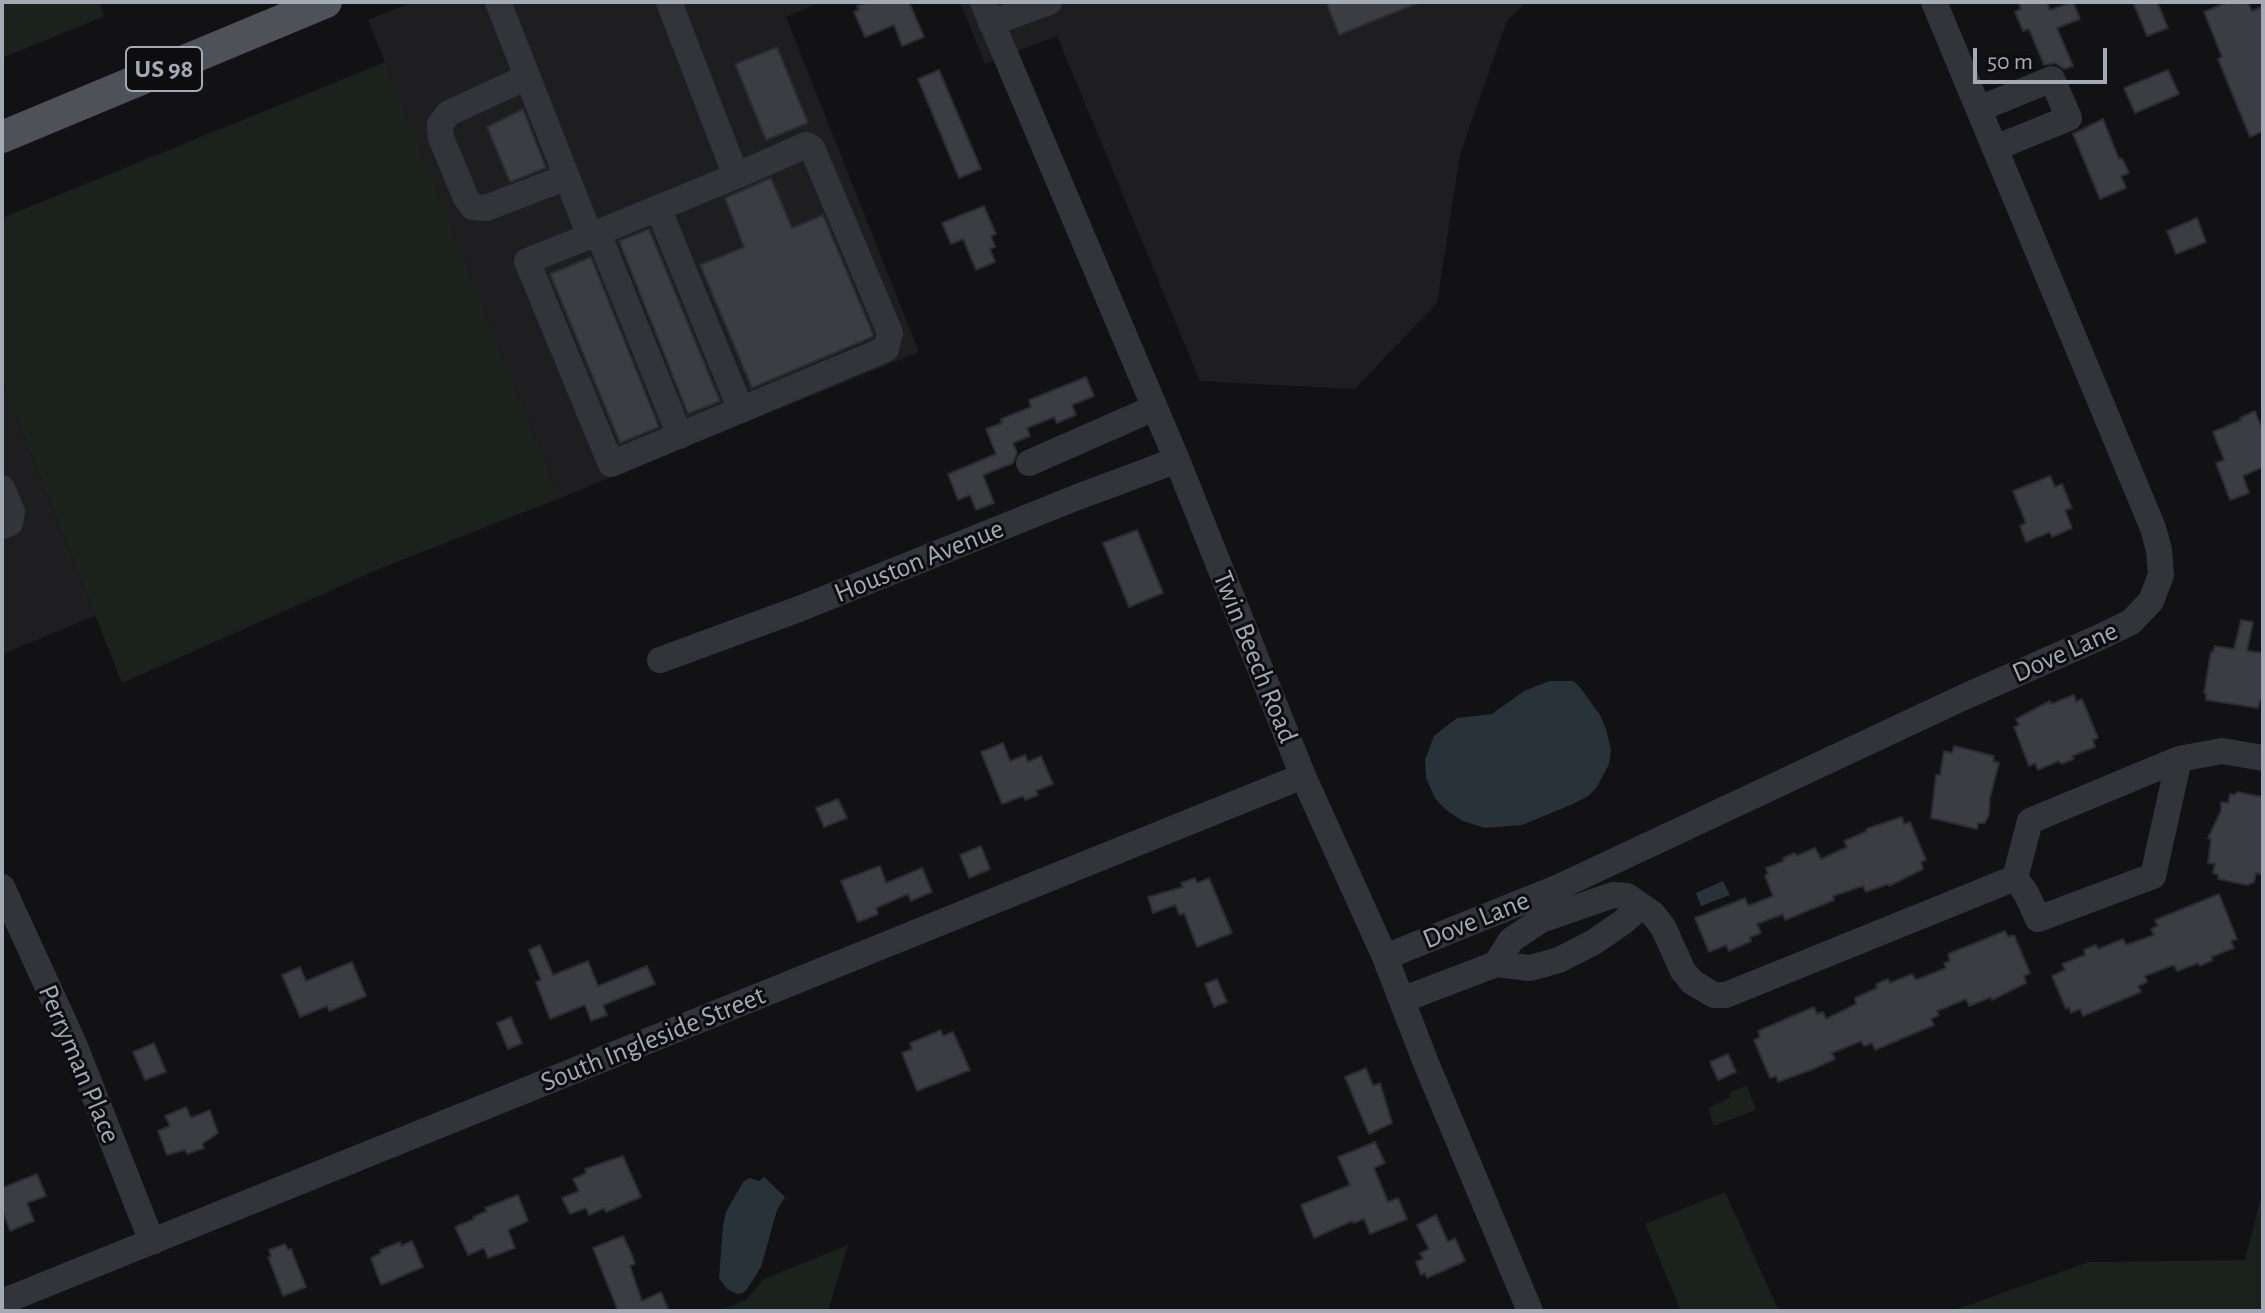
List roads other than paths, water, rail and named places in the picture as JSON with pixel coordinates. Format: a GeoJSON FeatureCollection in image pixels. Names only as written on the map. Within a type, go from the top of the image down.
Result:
{"type":"FeatureCollection","features":[{"type":"Feature","properties":{"kind":"main road","name":"US 98"},"geometry":{"type":"LineString","coordinates":[[2,137],[326,2]]}},
{"type":"Feature","properties":{"kind":"street"},"geometry":{"type":"LineString","coordinates":[[498,2],[567,177],[680,436]]}},
{"type":"Feature","properties":{"kind":"street"},"geometry":{"type":"LineString","coordinates":[[669,2],[736,176]]}},
{"type":"Feature","properties":{"kind":"street"},"geometry":{"type":"LineString","coordinates":[[987,12],[1049,2]]}},
{"type":"Feature","properties":{"kind":"street","name":"Dove Lane"},"geometry":{"type":"LineString","coordinates":[[1385,957],[1559,887],[1949,703],[2100,637],[2131,622],[2151,601],[2161,575],[2153,528],[1934,2]]}},
{"type":"Feature","properties":{"kind":"street","name":"Twin Beech Road"},"geometry":{"type":"LineString","coordinates":[[987,12],[1177,460],[1303,776],[1385,957],[1530,1311]]}},
{"type":"Feature","properties":{"kind":"street"},"geometry":{"type":"LineString","coordinates":[[527,77],[449,113],[440,124],[441,138],[466,198],[473,207],[486,208],[567,177]]}},
{"type":"Feature","properties":{"kind":"street"},"geometry":{"type":"LineString","coordinates":[[1979,109],[2052,79],[2069,118],[1995,148]]}},
{"type":"Feature","properties":{"kind":"street"},"geometry":{"type":"LineString","coordinates":[[806,145],[812,148],[890,333],[886,349],[611,464],[527,261],[736,176],[806,145]]}},
{"type":"Feature","properties":{"kind":"street"},"geometry":{"type":"LineString","coordinates":[[658,208],[741,410]]}},
{"type":"Feature","properties":{"kind":"street"},"geometry":{"type":"LineString","coordinates":[[1029,463],[1154,408]]}},
{"type":"Feature","properties":{"kind":"street","name":"Houston Avenue"},"geometry":{"type":"LineString","coordinates":[[660,660],[799,609],[1177,460]]}},
{"type":"Feature","properties":{"kind":"street"},"geometry":{"type":"LineString","coordinates":[[2,488],[12,512],[10,523],[2,526]]}},
{"type":"Feature","properties":{"kind":"street"},"geometry":{"type":"LineString","coordinates":[[2015,878],[2030,821],[2179,759],[2222,751],[2263,758]]}},
{"type":"Feature","properties":{"kind":"street"},"geometry":{"type":"LineString","coordinates":[[2015,878],[2038,919],[2153,876],[2179,759]]}},
{"type":"Feature","properties":{"kind":"street","name":"South Ingleside Street"},"geometry":{"type":"LineString","coordinates":[[2,1302],[1303,776]]}},
{"type":"Feature","properties":{"kind":"street"},"geometry":{"type":"LineString","coordinates":[[1496,964],[1511,940],[1541,920],[1613,895],[1627,896],[1653,914],[1663,927],[1683,971],[1692,982],[1714,995],[1726,995],[2015,878]]}},
{"type":"Feature","properties":{"kind":"street","name":"Perryman Place"},"geometry":{"type":"LineString","coordinates":[[2,887],[74,1044],[152,1242]]}},
{"type":"Feature","properties":{"kind":"street"},"geometry":{"type":"LineString","coordinates":[[1402,1000],[1496,964],[1530,968],[1559,960],[1623,922],[1633,913],[1635,902]]}}]}
